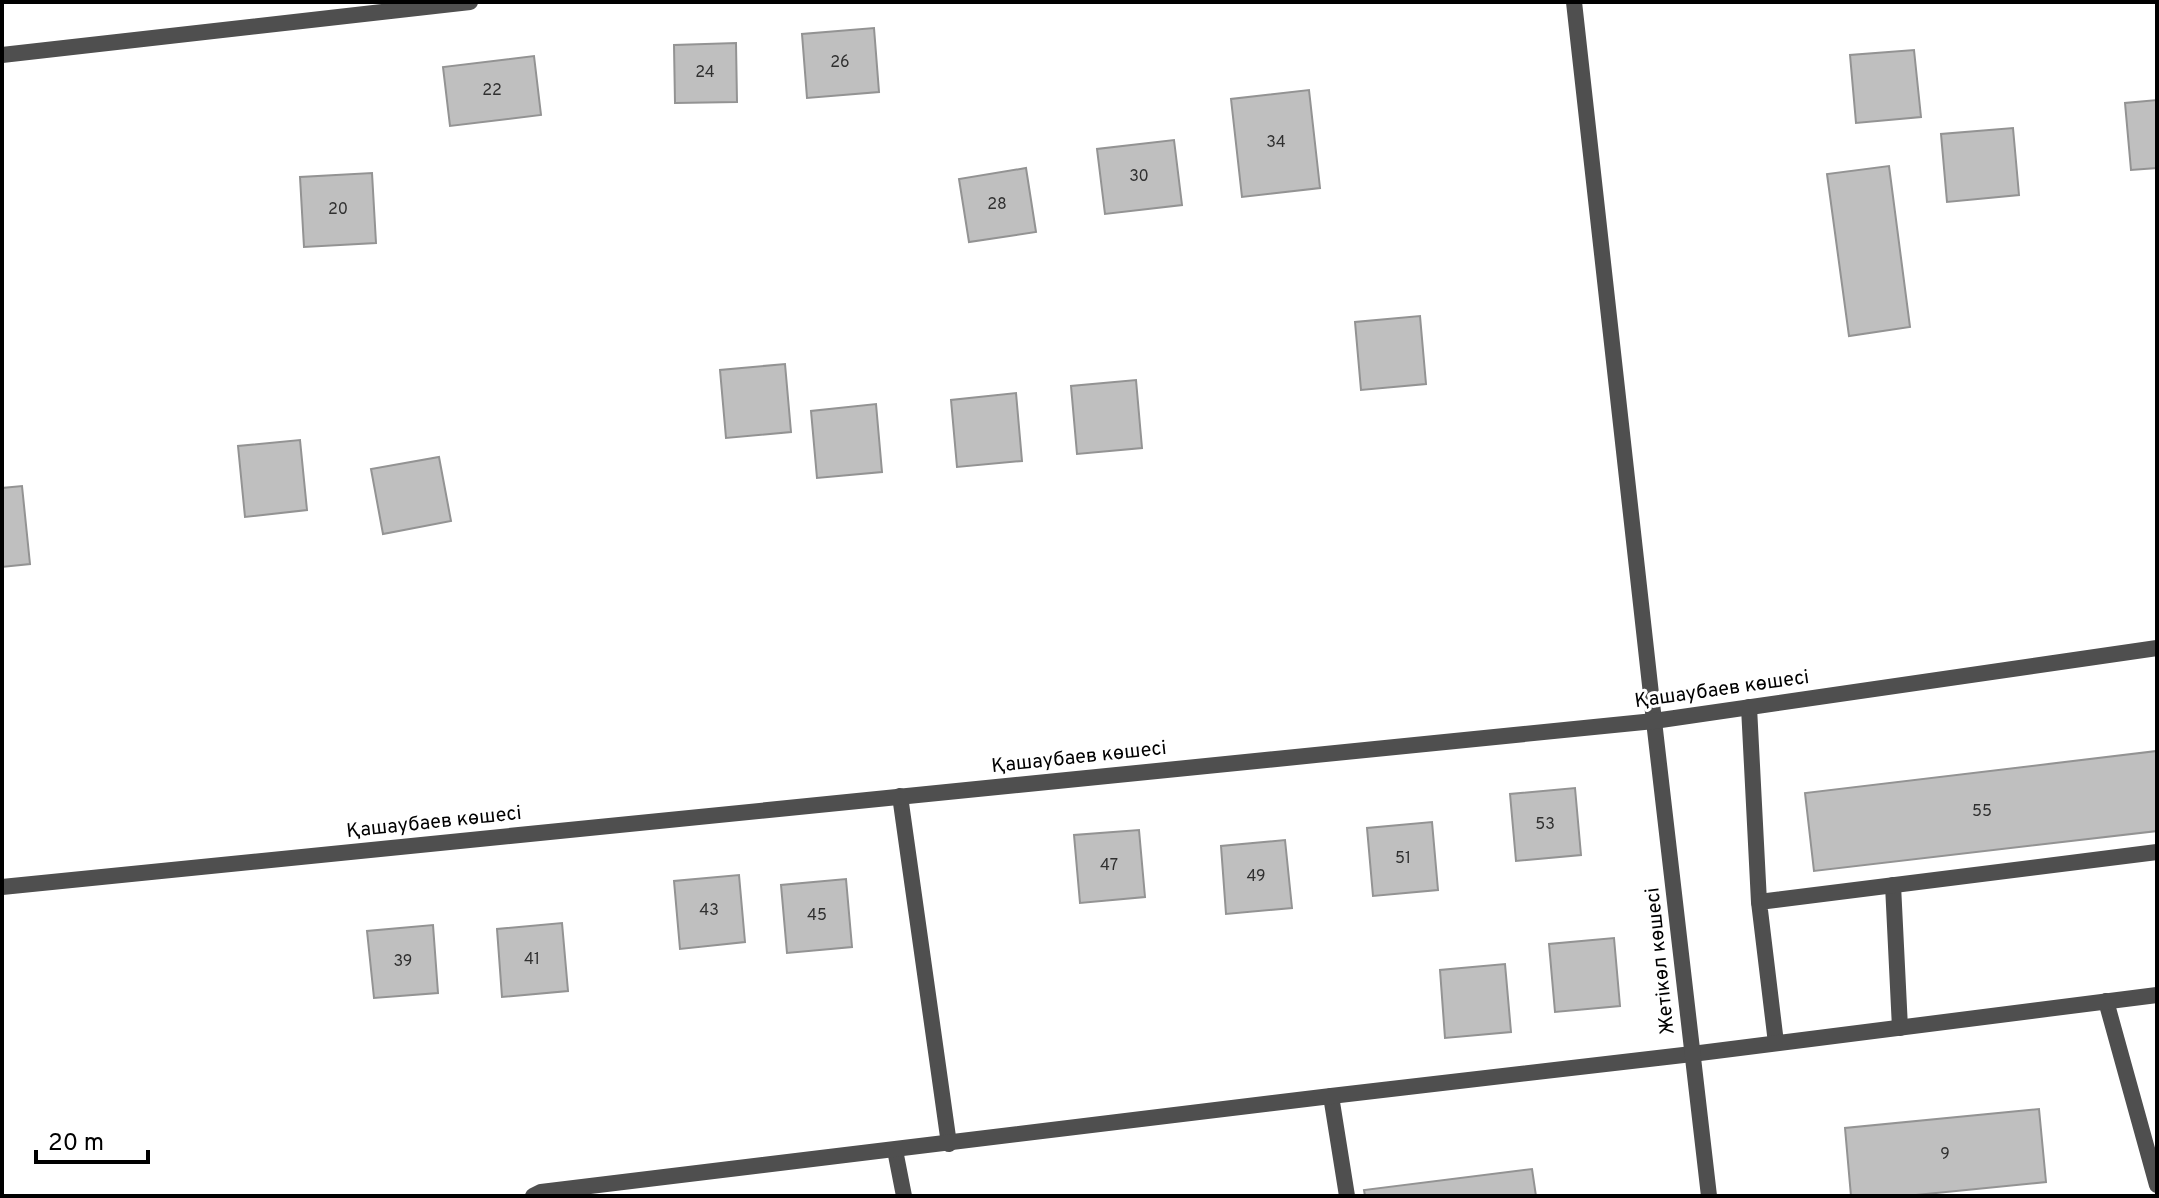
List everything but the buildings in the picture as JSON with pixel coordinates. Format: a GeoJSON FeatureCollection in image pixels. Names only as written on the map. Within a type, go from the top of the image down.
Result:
{"type":"FeatureCollection","features":[{"type":"Feature","properties":{"kind":"street"},"geometry":{"type":"LineString","coordinates":[[2,55],[470,2]]}},
{"type":"Feature","properties":{"kind":"street","name":"Жетікөл көшесі"},"geometry":{"type":"LineString","coordinates":[[1574,2],[1709,1196]]}},
{"type":"Feature","properties":{"kind":"street","name":"Қашаубаев көшесі"},"geometry":{"type":"LineString","coordinates":[[2,887],[1654,721],[2157,648]]}},
{"type":"Feature","properties":{"kind":"street"},"geometry":{"type":"LineString","coordinates":[[1749,707],[1759,902],[1776,1043]]}},
{"type":"Feature","properties":{"kind":"street"},"geometry":{"type":"LineString","coordinates":[[900,796],[949,1144]]}},
{"type":"Feature","properties":{"kind":"street"},"geometry":{"type":"LineString","coordinates":[[1759,902],[2157,852]]}},
{"type":"Feature","properties":{"kind":"street"},"geometry":{"type":"LineString","coordinates":[[1893,885],[1900,1028]]}},
{"type":"Feature","properties":{"kind":"street"},"geometry":{"type":"LineString","coordinates":[[533,1196],[556,1190],[2157,995]]}},
{"type":"Feature","properties":{"kind":"street"},"geometry":{"type":"LineString","coordinates":[[2106,1001],[2157,1185]]}},
{"type":"Feature","properties":{"kind":"street"},"geometry":{"type":"LineString","coordinates":[[1331,1096],[1347,1196]]}},
{"type":"Feature","properties":{"kind":"street"},"geometry":{"type":"LineString","coordinates":[[895,1150],[904,1196]]}}]}
